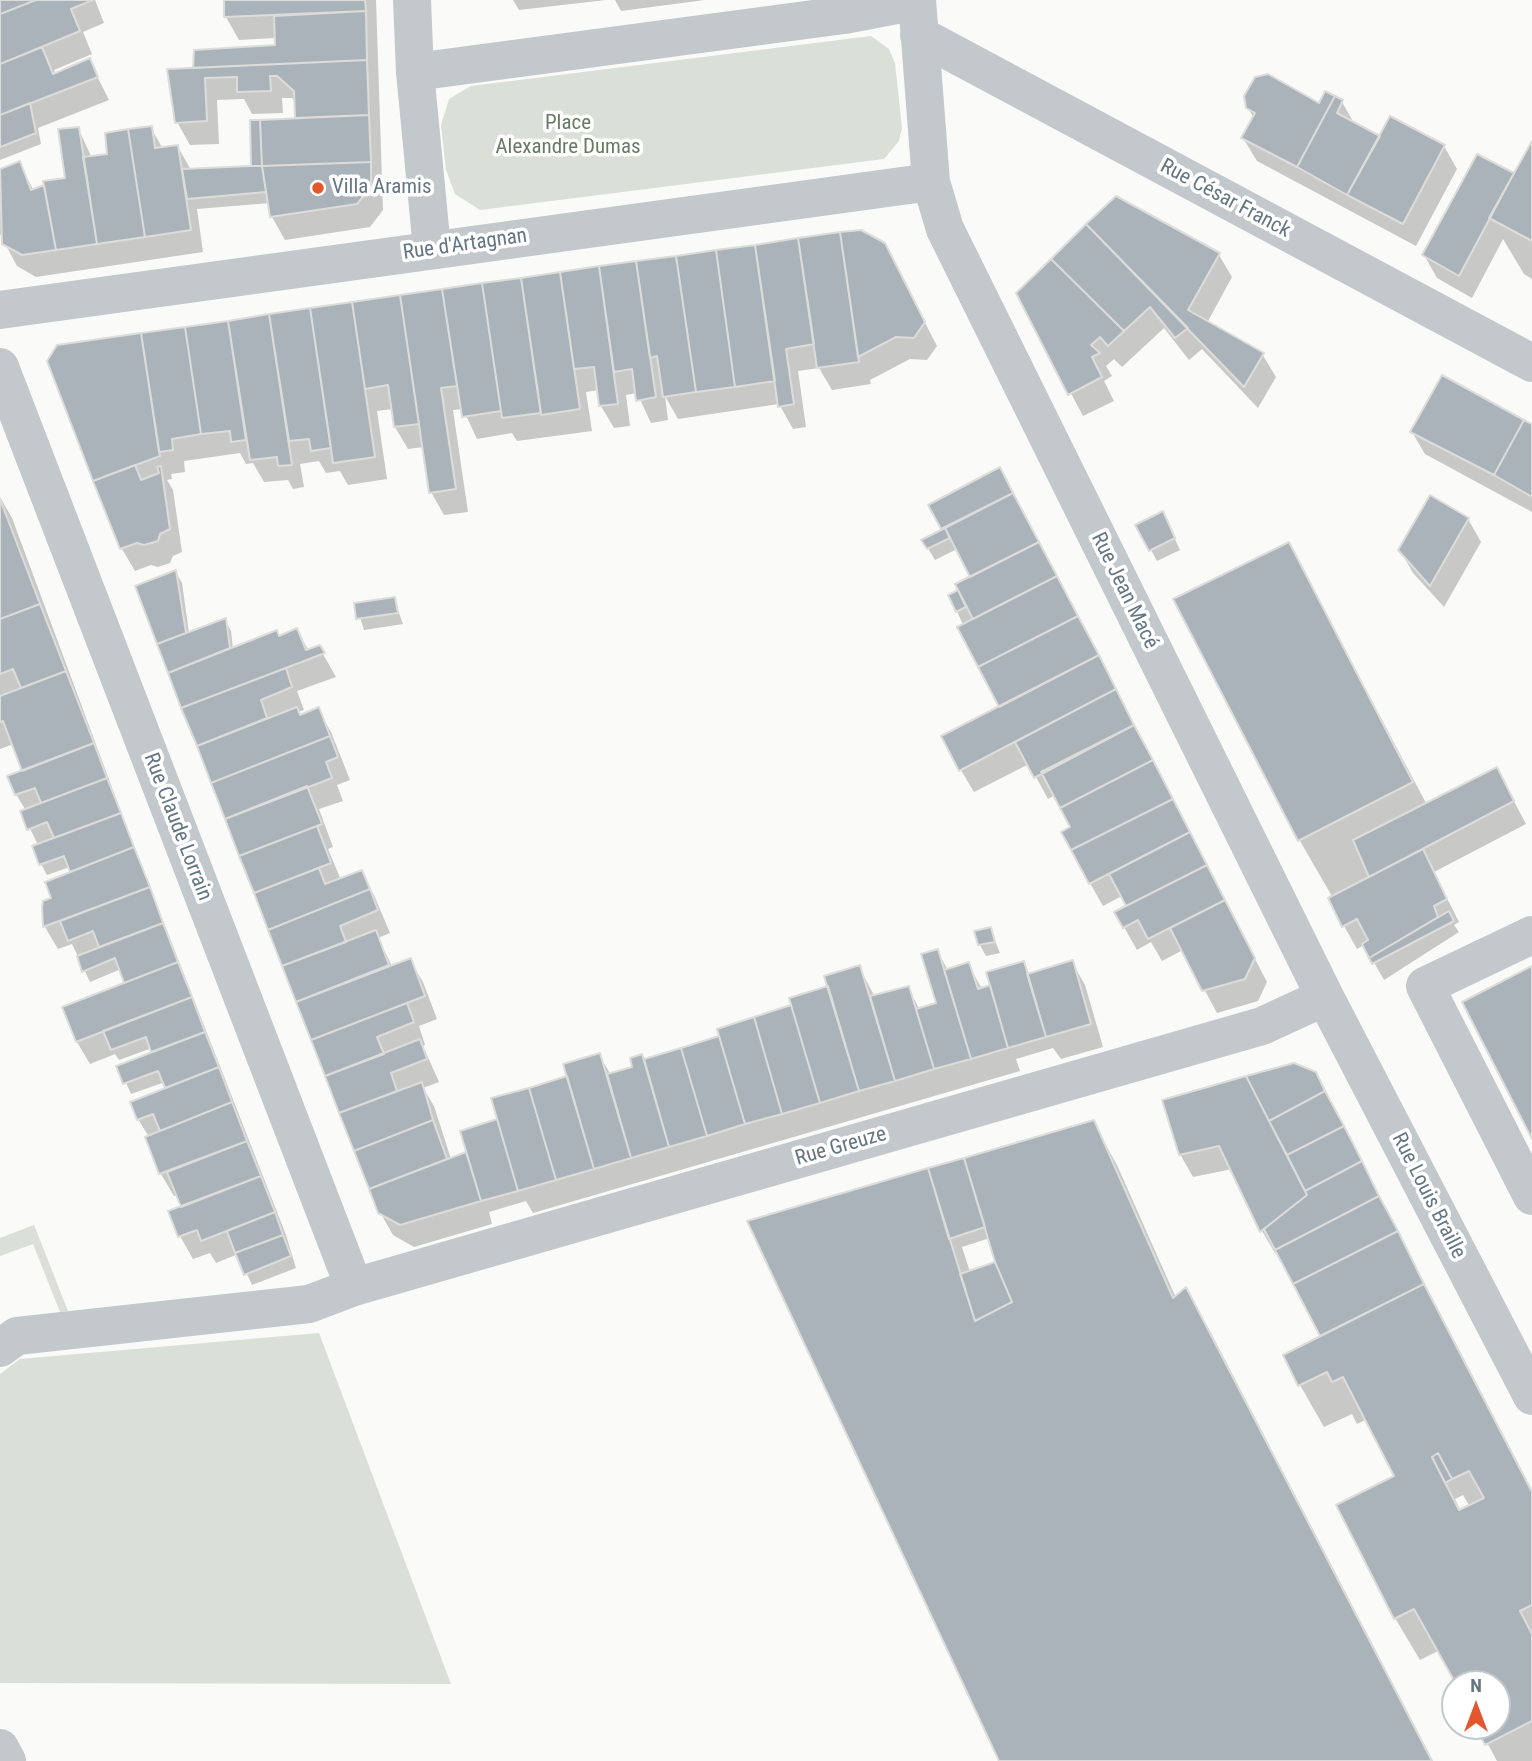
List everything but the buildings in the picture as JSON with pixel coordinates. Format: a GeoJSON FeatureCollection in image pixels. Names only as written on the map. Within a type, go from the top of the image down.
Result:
{"type":"FeatureCollection","features":[{"type":"Feature","properties":{"kind":"street"},"geometry":{"type":"LineString","coordinates":[[412,0],[415,72],[432,249]]}},
{"type":"Feature","properties":{"kind":"street"},"geometry":{"type":"LineString","coordinates":[[415,72],[844,15],[918,12],[931,182]]}},
{"type":"Feature","properties":{"kind":"street","name":"Rue César Franck"},"geometry":{"type":"LineString","coordinates":[[918,12],[1532,363]]}},
{"type":"Feature","properties":{"kind":"street","name":"Rue d'Artagnan"},"geometry":{"type":"LineString","coordinates":[[0,310],[931,182]]}},
{"type":"Feature","properties":{"kind":"street","name":"Rue Jean Macé"},"geometry":{"type":"LineString","coordinates":[[931,182],[945,229],[1325,997]]}},
{"type":"Feature","properties":{"kind":"street","name":"Rue Claude Lorrain"},"geometry":{"type":"LineString","coordinates":[[0,367],[354,1287]]}},
{"type":"Feature","properties":{"kind":"street"},"geometry":{"type":"LineString","coordinates":[[1532,935],[1425,986],[1532,1196]]}},
{"type":"Feature","properties":{"kind":"street","name":"Rue Greuze"},"geometry":{"type":"LineString","coordinates":[[0,1348],[17,1336],[309,1304],[354,1287],[1262,1026],[1325,997]]}},
{"type":"Feature","properties":{"kind":"street","name":"Rue Louis Braille"},"geometry":{"type":"LineString","coordinates":[[1325,997],[1532,1396]]}},
{"type":"Feature","properties":{"kind":"street"},"geometry":{"type":"LineString","coordinates":[[0,1748],[6,1761]]}},
{"type":"Feature","properties":{"kind":"green space","name":"Place Alexandre Dumas"},"geometry":{"type":"Polygon","coordinates":[[[871,36],[889,49],[895,63],[902,128],[899,141],[884,159],[480,210],[455,194],[446,170],[441,125],[449,99],[471,86],[871,36]]]}},
{"type":"Feature","properties":{"kind":"green space"},"geometry":{"type":"Polygon","coordinates":[[[34,1225],[68,1311],[60,1312],[33,1244],[0,1256],[0,1238],[34,1225]]]}},
{"type":"Feature","properties":{"kind":"green space"},"geometry":{"type":"Polygon","coordinates":[[[319,1333],[451,1684],[0,1683],[0,1374],[20,1359],[319,1333]]]}},
{"type":"Feature","properties":{"kind":"place","name":"Villa Aramis"},"geometry":{"type":"Point","coordinates":[318,188]}}]}
